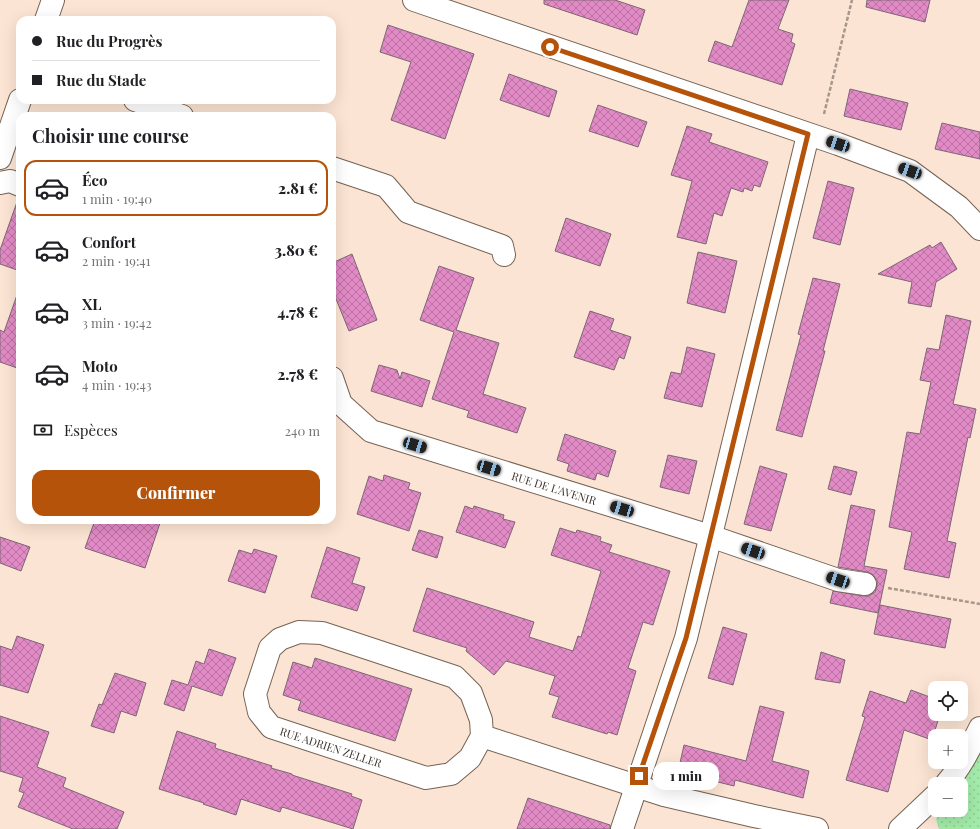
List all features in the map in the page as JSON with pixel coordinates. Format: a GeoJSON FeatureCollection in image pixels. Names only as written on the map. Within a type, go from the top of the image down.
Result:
{"type":"FeatureCollection","features":[{"type":"Feature","properties":{"kind":"street"},"geometry":{"type":"LineString","coordinates":[[47,16],[53,0]]}},
{"type":"Feature","properties":{"kind":"street"},"geometry":{"type":"LineString","coordinates":[[414,0],[808,134],[910,171],[959,207],[980,229]]}},
{"type":"Feature","properties":{"kind":"street"},"geometry":{"type":"LineString","coordinates":[[0,158],[19,104]]}},
{"type":"Feature","properties":{"kind":"street"},"geometry":{"type":"LineString","coordinates":[[147,104],[170,112]]}},
{"type":"Feature","properties":{"kind":"street"},"geometry":{"type":"LineString","coordinates":[[622,829],[686,638],[808,134]]}},
{"type":"Feature","properties":{"kind":"street"},"geometry":{"type":"LineString","coordinates":[[336,169],[386,186],[408,212],[502,246],[504,255]]}},
{"type":"Feature","properties":{"kind":"street"},"geometry":{"type":"LineString","coordinates":[[0,183],[10,181],[16,183]]}},
{"type":"Feature","properties":{"kind":"street","name":"RUE DE L'AVENIR"},"geometry":{"type":"LineString","coordinates":[[336,390],[341,404],[371,431],[710,536],[838,580],[865,584]]}},
{"type":"Feature","properties":{"kind":"street","name":"RUE ADRIEN ZELLER"},"geometry":{"type":"LineString","coordinates":[[299,632],[322,633],[455,677],[471,693],[481,720],[482,736],[470,758],[451,774],[426,778],[270,727],[259,712],[255,694],[270,648],[280,639],[299,632]]}},
{"type":"Feature","properties":{"kind":"street"},"geometry":{"type":"LineString","coordinates":[[952,777],[966,757],[980,728]]}},
{"type":"Feature","properties":{"kind":"street"},"geometry":{"type":"LineString","coordinates":[[482,736],[664,795],[817,829]]}},
{"type":"Feature","properties":{"kind":"street"},"geometry":{"type":"LineString","coordinates":[[900,829],[928,803]]}},
{"type":"Feature","properties":{"kind":"path"},"geometry":{"type":"LineString","coordinates":[[808,134],[822,119],[827,104],[852,0]]}},
{"type":"Feature","properties":{"kind":"path"},"geometry":{"type":"LineString","coordinates":[[865,584],[980,604]]}},
{"type":"Feature","properties":{"kind":"green space"},"geometry":{"type":"Polygon","coordinates":[[[980,754],[980,829],[939,829],[936,819],[937,817],[968,817],[968,777],[965,777],[980,754]]]}},
{"type":"Feature","properties":{"kind":"building"},"geometry":{"type":"Polygon","coordinates":[[[544,0],[615,0],[645,10],[637,35],[544,4],[544,0]]]}},
{"type":"Feature","properties":{"kind":"building"},"geometry":{"type":"Polygon","coordinates":[[[749,0],[789,0],[778,29],[793,34],[791,42],[795,44],[782,85],[708,61],[715,41],[732,47],[749,0]]]}},
{"type":"Feature","properties":{"kind":"building"},"geometry":{"type":"Polygon","coordinates":[[[867,0],[930,0],[925,22],[866,7],[867,0]]]}},
{"type":"Feature","properties":{"kind":"building"},"geometry":{"type":"Polygon","coordinates":[[[388,25],[474,54],[445,139],[391,120],[411,62],[380,52],[388,25]]]}},
{"type":"Feature","properties":{"kind":"building"},"geometry":{"type":"Polygon","coordinates":[[[509,74],[557,91],[549,117],[500,100],[509,74]]]}},
{"type":"Feature","properties":{"kind":"building"},"geometry":{"type":"Polygon","coordinates":[[[850,89],[908,103],[901,130],[844,116],[850,89]]]}},
{"type":"Feature","properties":{"kind":"building"},"geometry":{"type":"Polygon","coordinates":[[[598,105],[647,122],[638,147],[589,131],[598,105]]]}},
{"type":"Feature","properties":{"kind":"building"},"geometry":{"type":"Polygon","coordinates":[[[942,123],[980,132],[980,159],[935,149],[942,123]]]}},
{"type":"Feature","properties":{"kind":"building"},"geometry":{"type":"Polygon","coordinates":[[[687,126],[712,134],[709,142],[768,162],[760,187],[754,185],[752,191],[744,188],[743,192],[731,188],[722,216],[714,213],[706,244],[677,237],[692,181],[671,175],[687,126]]]}},
{"type":"Feature","properties":{"kind":"building"},"geometry":{"type":"Polygon","coordinates":[[[828,181],[854,188],[840,245],[813,238],[828,181]]]}},
{"type":"Feature","properties":{"kind":"building"},"geometry":{"type":"Polygon","coordinates":[[[16,205],[16,270],[0,264],[0,250],[16,205]]]}},
{"type":"Feature","properties":{"kind":"building"},"geometry":{"type":"Polygon","coordinates":[[[566,218],[611,234],[600,266],[555,251],[566,218]]]}},
{"type":"Feature","properties":{"kind":"building"},"geometry":{"type":"Polygon","coordinates":[[[941,242],[957,269],[936,282],[931,307],[908,303],[912,282],[878,274],[930,245],[932,248],[941,242]]]}},
{"type":"Feature","properties":{"kind":"building"},"geometry":{"type":"Polygon","coordinates":[[[698,252],[737,261],[725,313],[687,303],[698,252]]]}},
{"type":"Feature","properties":{"kind":"building"},"geometry":{"type":"Polygon","coordinates":[[[352,254],[377,320],[349,331],[336,299],[336,261],[352,254]]]}},
{"type":"Feature","properties":{"kind":"building"},"geometry":{"type":"Polygon","coordinates":[[[439,266],[474,278],[456,330],[499,343],[483,394],[526,408],[517,433],[467,417],[469,411],[432,399],[454,332],[420,320],[439,266]]]}},
{"type":"Feature","properties":{"kind":"building"},"geometry":{"type":"Polygon","coordinates":[[[813,278],[840,284],[823,351],[825,351],[802,437],[776,430],[801,335],[798,334],[813,278]]]}},
{"type":"Feature","properties":{"kind":"building"},"geometry":{"type":"Polygon","coordinates":[[[16,298],[16,368],[0,362],[0,330],[4,332],[16,298]]]}},
{"type":"Feature","properties":{"kind":"building"},"geometry":{"type":"Polygon","coordinates":[[[590,311],[614,319],[610,330],[631,337],[624,359],[619,357],[614,370],[574,357],[590,311]]]}},
{"type":"Feature","properties":{"kind":"building"},"geometry":{"type":"Polygon","coordinates":[[[946,315],[971,321],[953,404],[976,409],[970,438],[968,437],[947,541],[956,543],[949,578],[904,569],[912,532],[889,527],[907,432],[920,434],[931,382],[920,380],[927,348],[939,350],[946,315]]]}},
{"type":"Feature","properties":{"kind":"building"},"geometry":{"type":"Polygon","coordinates":[[[687,347],[715,354],[702,407],[664,398],[671,372],[681,374],[687,347]]]}},
{"type":"Feature","properties":{"kind":"building"},"geometry":{"type":"Polygon","coordinates":[[[379,365],[397,370],[400,379],[402,372],[430,381],[422,407],[371,391],[379,365]]]}},
{"type":"Feature","properties":{"kind":"building"},"geometry":{"type":"Polygon","coordinates":[[[565,434],[616,451],[608,477],[597,473],[595,480],[567,471],[569,464],[557,460],[565,434]]]}},
{"type":"Feature","properties":{"kind":"building"},"geometry":{"type":"Polygon","coordinates":[[[668,455],[697,461],[689,494],[660,487],[668,455]]]}},
{"type":"Feature","properties":{"kind":"building"},"geometry":{"type":"Polygon","coordinates":[[[760,466],[787,474],[771,531],[744,524],[760,466]]]}},
{"type":"Feature","properties":{"kind":"building"},"geometry":{"type":"Polygon","coordinates":[[[834,466],[857,472],[851,495],[828,489],[834,466]]]}},
{"type":"Feature","properties":{"kind":"building"},"geometry":{"type":"Polygon","coordinates":[[[384,475],[410,483],[408,489],[421,493],[409,531],[357,514],[369,476],[383,481],[384,475]]]}},
{"type":"Feature","properties":{"kind":"building"},"geometry":{"type":"Polygon","coordinates":[[[851,505],[875,510],[864,566],[887,570],[878,613],[830,603],[833,591],[869,596],[875,592],[877,586],[877,580],[872,574],[838,567],[851,505]]]}},
{"type":"Feature","properties":{"kind":"building"},"geometry":{"type":"Polygon","coordinates":[[[465,506],[473,509],[474,506],[504,515],[503,519],[515,522],[505,548],[456,532],[465,506]]]}},
{"type":"Feature","properties":{"kind":"building"},"geometry":{"type":"Polygon","coordinates":[[[94,524],[160,524],[145,568],[85,548],[94,524]]]}},
{"type":"Feature","properties":{"kind":"building"},"geometry":{"type":"Polygon","coordinates":[[[560,528],[576,533],[577,530],[601,537],[600,541],[612,545],[609,552],[670,571],[653,625],[643,622],[628,668],[636,671],[617,735],[608,732],[607,734],[552,717],[559,697],[549,694],[555,676],[506,661],[494,675],[466,651],[467,648],[413,631],[427,588],[534,622],[529,637],[573,651],[578,636],[581,637],[601,571],[551,555],[560,528]]]}},
{"type":"Feature","properties":{"kind":"building"},"geometry":{"type":"Polygon","coordinates":[[[419,530],[443,537],[437,558],[412,550],[419,530]]]}},
{"type":"Feature","properties":{"kind":"building"},"geometry":{"type":"Polygon","coordinates":[[[0,537],[30,547],[21,571],[0,563],[0,537]]]}},
{"type":"Feature","properties":{"kind":"building"},"geometry":{"type":"Polygon","coordinates":[[[327,547],[360,558],[352,583],[365,587],[357,611],[311,597],[327,547]]]}},
{"type":"Feature","properties":{"kind":"building"},"geometry":{"type":"Polygon","coordinates":[[[254,549],[277,556],[265,593],[228,581],[239,550],[252,554],[254,549]]]}},
{"type":"Feature","properties":{"kind":"building"},"geometry":{"type":"Polygon","coordinates":[[[880,605],[951,619],[945,648],[874,634],[880,605]]]}},
{"type":"Feature","properties":{"kind":"building"},"geometry":{"type":"Polygon","coordinates":[[[723,627],[747,634],[733,685],[708,678],[723,627]]]}},
{"type":"Feature","properties":{"kind":"building"},"geometry":{"type":"Polygon","coordinates":[[[17,636],[44,645],[28,693],[0,685],[0,646],[12,650],[17,636]]]}},
{"type":"Feature","properties":{"kind":"building"},"geometry":{"type":"Polygon","coordinates":[[[209,649],[236,658],[222,696],[192,686],[184,711],[164,704],[172,680],[188,685],[196,661],[204,664],[209,649]]]}},
{"type":"Feature","properties":{"kind":"building"},"geometry":{"type":"Polygon","coordinates":[[[821,652],[845,660],[840,683],[815,679],[821,652]]]}},
{"type":"Feature","properties":{"kind":"building"},"geometry":{"type":"Polygon","coordinates":[[[315,658],[412,689],[395,741],[298,710],[301,701],[283,695],[293,662],[312,668],[315,658]]]}},
{"type":"Feature","properties":{"kind":"building"},"geometry":{"type":"Polygon","coordinates":[[[115,673],[146,683],[136,716],[121,711],[114,733],[91,726],[99,704],[102,705],[115,673]]]}},
{"type":"Feature","properties":{"kind":"building"},"geometry":{"type":"Polygon","coordinates":[[[911,690],[928,696],[928,721],[938,721],[935,729],[928,729],[928,739],[904,730],[888,792],[846,780],[865,717],[862,716],[870,691],[906,703],[911,690]]]}},
{"type":"Feature","properties":{"kind":"building"},"geometry":{"type":"Polygon","coordinates":[[[760,706],[784,712],[772,761],[809,771],[803,798],[735,780],[734,786],[678,772],[684,745],[746,761],[760,706]]]}},
{"type":"Feature","properties":{"kind":"building"},"geometry":{"type":"Polygon","coordinates":[[[0,716],[49,732],[37,767],[66,778],[63,787],[124,812],[117,829],[73,829],[18,807],[24,793],[19,791],[23,778],[0,771],[0,716]]]}},
{"type":"Feature","properties":{"kind":"building"},"geometry":{"type":"Polygon","coordinates":[[[177,731],[216,744],[215,748],[352,794],[351,796],[362,800],[353,829],[282,807],[280,812],[241,799],[236,815],[159,789],[177,731]]]}},
{"type":"Feature","properties":{"kind":"building"},"geometry":{"type":"Polygon","coordinates":[[[528,798],[610,825],[610,829],[517,829],[528,798]]]}},
{"type":"Feature","properties":{"kind":"route"},"geometry":{"type":"LineString","coordinates":[[550,47],[808,134],[686,638],[639,776]]}}]}
